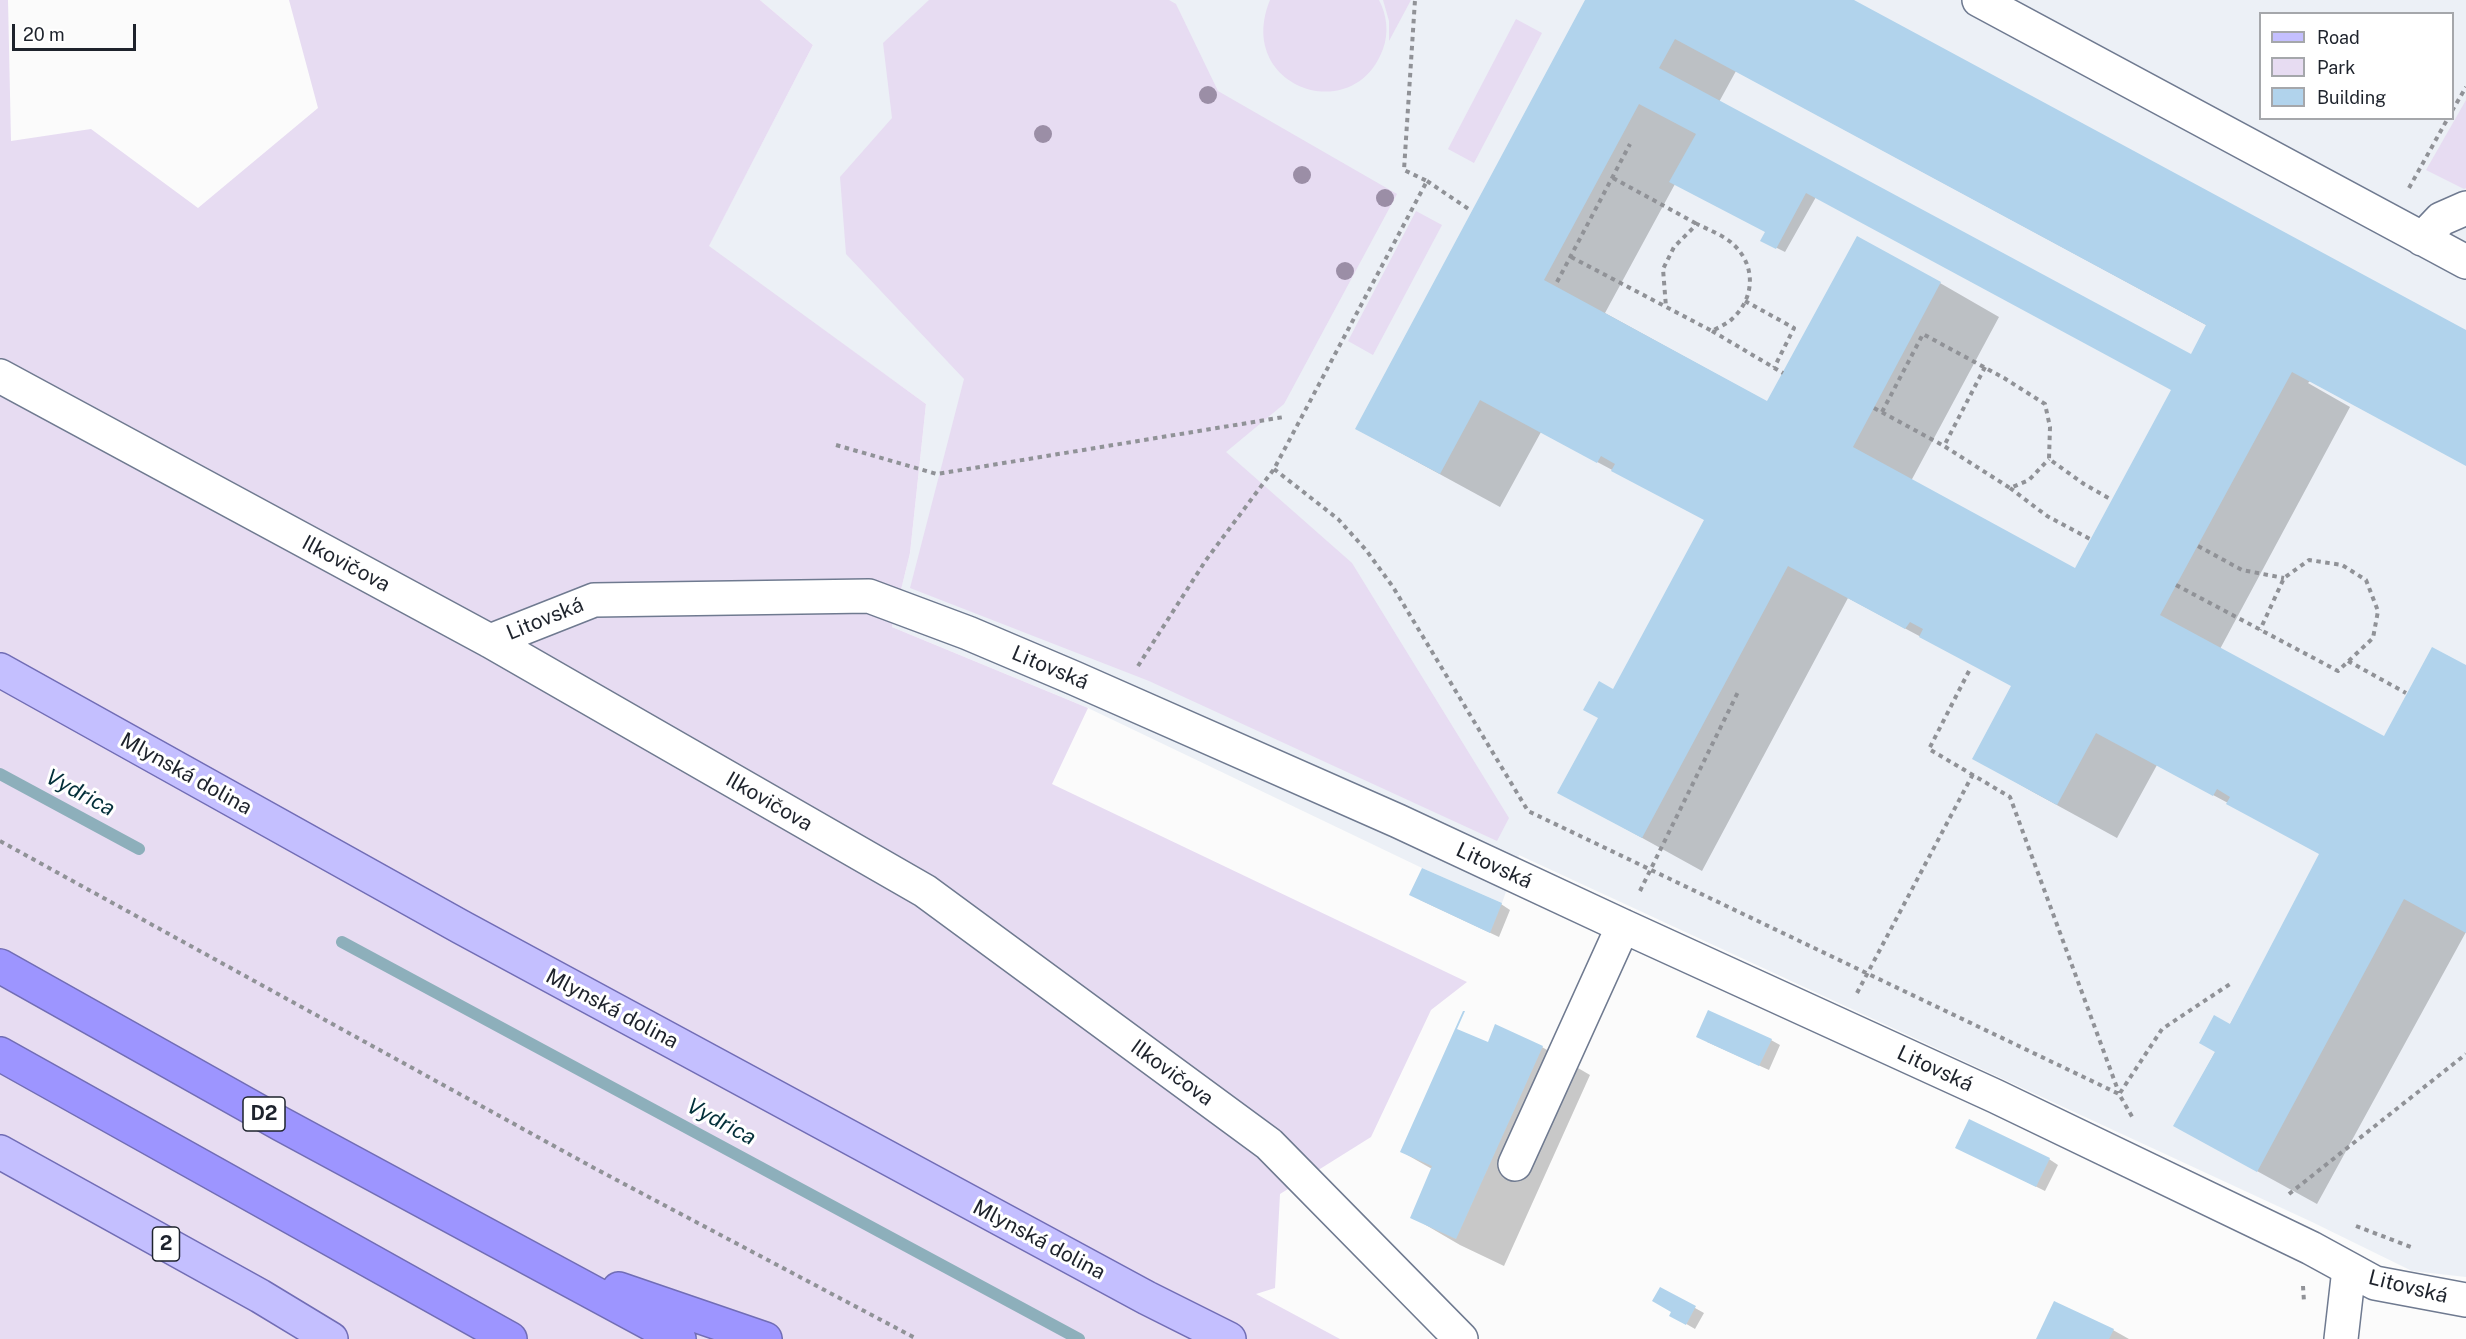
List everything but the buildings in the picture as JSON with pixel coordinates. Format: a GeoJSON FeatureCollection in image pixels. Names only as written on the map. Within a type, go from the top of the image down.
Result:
{"type":"FeatureCollection","features":[{"type":"Feature","properties":{"kind":"highway","name":"D2"},"geometry":{"type":"LineString","coordinates":[[0,966],[281,1124],[679,1339]]}},
{"type":"Feature","properties":{"kind":"highway"},"geometry":{"type":"LineString","coordinates":[[0,1054],[510,1339]]}},
{"type":"Feature","properties":{"kind":"highway"},"geometry":{"type":"LineString","coordinates":[[529,1258],[765,1339]]}},
{"type":"Feature","properties":{"kind":"main road","name":"Mlynská dolina"},"geometry":{"type":"LineString","coordinates":[[0,670],[471,933],[1147,1298],[1228,1339]]}},
{"type":"Feature","properties":{"kind":"main road","name":"2"},"geometry":{"type":"LineString","coordinates":[[0,1152],[260,1296],[331,1339]]}},
{"type":"Feature","properties":{"kind":"street"},"geometry":{"type":"LineString","coordinates":[[1979,0],[2466,262]]}},
{"type":"Feature","properties":{"kind":"street"},"geometry":{"type":"LineString","coordinates":[[2422,238],[2441,219],[2466,208]]}},
{"type":"Feature","properties":{"kind":"street","name":"Ilkovičova"},"geometry":{"type":"LineString","coordinates":[[0,376],[490,641],[925,891],[1269,1144],[1461,1339]]}},
{"type":"Feature","properties":{"kind":"street","name":"Litovská"},"geometry":{"type":"LineString","coordinates":[[490,641],[594,600],[868,596],[968,633],[1124,699],[1388,816],[1623,927],[1995,1096],[2311,1248],[2375,1283],[2466,1300]]}},
{"type":"Feature","properties":{"kind":"street"},"geometry":{"type":"LineString","coordinates":[[1515,1164],[1623,927]]}},
{"type":"Feature","properties":{"kind":"street"},"geometry":{"type":"LineString","coordinates":[[2341,1339],[2349,1269]]}},
{"type":"Feature","properties":{"kind":"path"},"geometry":{"type":"LineString","coordinates":[[1414,0],[1404,170],[1427,181],[1470,210]]}},
{"type":"Feature","properties":{"kind":"path"},"geometry":{"type":"LineString","coordinates":[[2454,108],[2466,87]]}},
{"type":"Feature","properties":{"kind":"path"},"geometry":{"type":"LineString","coordinates":[[2419,169],[2447,120]]}},
{"type":"Feature","properties":{"kind":"path"},"geometry":{"type":"LineString","coordinates":[[1557,282],[1630,144]]}},
{"type":"Feature","properties":{"kind":"path"},"geometry":{"type":"LineString","coordinates":[[1612,178],[1733,243],[1748,261],[1750,286],[1745,301],[1732,320],[1712,331]]}},
{"type":"Feature","properties":{"kind":"path"},"geometry":{"type":"LineString","coordinates":[[1124,699],[1133,673],[1200,569],[1274,470],[1427,181]]}},
{"type":"Feature","properties":{"kind":"path"},"geometry":{"type":"LineString","coordinates":[[1666,307],[1663,269],[1674,247],[1697,224]]}},
{"type":"Feature","properties":{"kind":"path"},"geometry":{"type":"LineString","coordinates":[[1571,256],[1712,331],[1783,373]]}},
{"type":"Feature","properties":{"kind":"path"},"geometry":{"type":"LineString","coordinates":[[1745,301],[1794,328],[1774,368]]}},
{"type":"Feature","properties":{"kind":"path"},"geometry":{"type":"LineString","coordinates":[[1882,412],[1923,334],[1985,367],[2045,404],[2050,427],[2049,459],[2029,480],[2010,488]]}},
{"type":"Feature","properties":{"kind":"path"},"geometry":{"type":"LineString","coordinates":[[1944,446],[1985,367]]}},
{"type":"Feature","properties":{"kind":"path"},"geometry":{"type":"LineString","coordinates":[[1874,408],[1944,446],[2010,488],[2047,516],[2090,539]]}},
{"type":"Feature","properties":{"kind":"path"},"geometry":{"type":"LineString","coordinates":[[836,445],[937,474],[1284,417]]}},
{"type":"Feature","properties":{"kind":"path"},"geometry":{"type":"LineString","coordinates":[[2049,459],[2084,484],[2112,500]]}},
{"type":"Feature","properties":{"kind":"path"},"geometry":{"type":"LineString","coordinates":[[1274,470],[1338,519],[1372,559],[1393,588],[1528,811],[2120,1094]]}},
{"type":"Feature","properties":{"kind":"path"},"geometry":{"type":"LineString","coordinates":[[2198,546],[2242,570],[2284,578]]}},
{"type":"Feature","properties":{"kind":"path"},"geometry":{"type":"LineString","coordinates":[[2176,585],[2260,630],[2338,671],[2373,638],[2378,611],[2366,580],[2342,565],[2309,560],[2284,578],[2260,630]]}},
{"type":"Feature","properties":{"kind":"path"},"geometry":{"type":"LineString","coordinates":[[2348,661],[2406,693]]}},
{"type":"Feature","properties":{"kind":"path"},"geometry":{"type":"LineString","coordinates":[[1969,671],[1929,749],[2010,797],[2120,1094],[2138,1127]]}},
{"type":"Feature","properties":{"kind":"path"},"geometry":{"type":"LineString","coordinates":[[1650,869],[1739,690]]}},
{"type":"Feature","properties":{"kind":"path"},"geometry":{"type":"LineString","coordinates":[[1841,1026],[1973,774]]}},
{"type":"Feature","properties":{"kind":"path"},"geometry":{"type":"LineString","coordinates":[[0,841],[594,1168],[917,1339]]}},
{"type":"Feature","properties":{"kind":"path"},"geometry":{"type":"LineString","coordinates":[[2120,1094],[2162,1029],[2233,982]]}},
{"type":"Feature","properties":{"kind":"path"},"geometry":{"type":"LineString","coordinates":[[2296,1202],[2286,1197],[2466,1054]]}},
{"type":"Feature","properties":{"kind":"path"},"geometry":{"type":"LineString","coordinates":[[2349,1224],[2411,1247],[2421,1292]]}},
{"type":"Feature","properties":{"kind":"shaded area"},"geometry":{"type":"Polygon","coordinates":[[[760,0],[2466,0],[2466,1277],[2412,1271],[2312,1222],[1519,855],[1502,903],[1422,868],[1088,708],[892,627],[910,553],[926,404],[708,247],[813,45],[760,0]]]}},
{"type":"Feature","properties":{"kind":"green space"},"geometry":{"type":"Polygon","coordinates":[[[0,0],[8,0],[11,141],[91,129],[198,208],[318,108],[289,0],[760,0],[813,45],[709,246],[926,404],[910,553],[892,627],[1088,708],[1052,784],[1467,982],[1431,1010],[1371,1137],[1280,1194],[1275,1288],[1256,1294],[1340,1339],[0,1339],[0,0]]]}},
{"type":"Feature","properties":{"kind":"green space"},"geometry":{"type":"Polygon","coordinates":[[[929,0],[1169,0],[1176,4],[1218,91],[1397,194],[1284,404],[1226,452],[1352,563],[1509,818],[1497,841],[1149,681],[910,588],[964,379],[846,254],[840,177],[892,118],[883,43],[929,0]]]}},
{"type":"Feature","properties":{"kind":"green space"},"geometry":{"type":"Polygon","coordinates":[[[1270,0],[1379,0],[1386,24],[1383,49],[1368,73],[1348,87],[1325,92],[1302,87],[1282,75],[1268,56],[1263,30],[1270,0]]]}},
{"type":"Feature","properties":{"kind":"green space"},"geometry":{"type":"Polygon","coordinates":[[[1383,0],[1411,0],[1389,41],[1389,21],[1383,0]]]}},
{"type":"Feature","properties":{"kind":"green space"},"geometry":{"type":"Polygon","coordinates":[[[1516,19],[1542,33],[1474,163],[1448,149],[1516,19]]]}},
{"type":"Feature","properties":{"kind":"green space"},"geometry":{"type":"Polygon","coordinates":[[[2466,100],[2466,188],[2464,189],[2426,170],[2466,100]]]}},
{"type":"Feature","properties":{"kind":"green space"},"geometry":{"type":"Polygon","coordinates":[[[1416,211],[1442,225],[1373,355],[1348,341],[1416,211]]]}},
{"type":"Feature","properties":{"kind":"waterway","name":"Vydrica"},"geometry":{"type":"LineString","coordinates":[[0,774],[139,849]]}},
{"type":"Feature","properties":{"kind":"waterway","name":"Vydrica"},"geometry":{"type":"LineString","coordinates":[[342,942],[1079,1339]]}}]}
